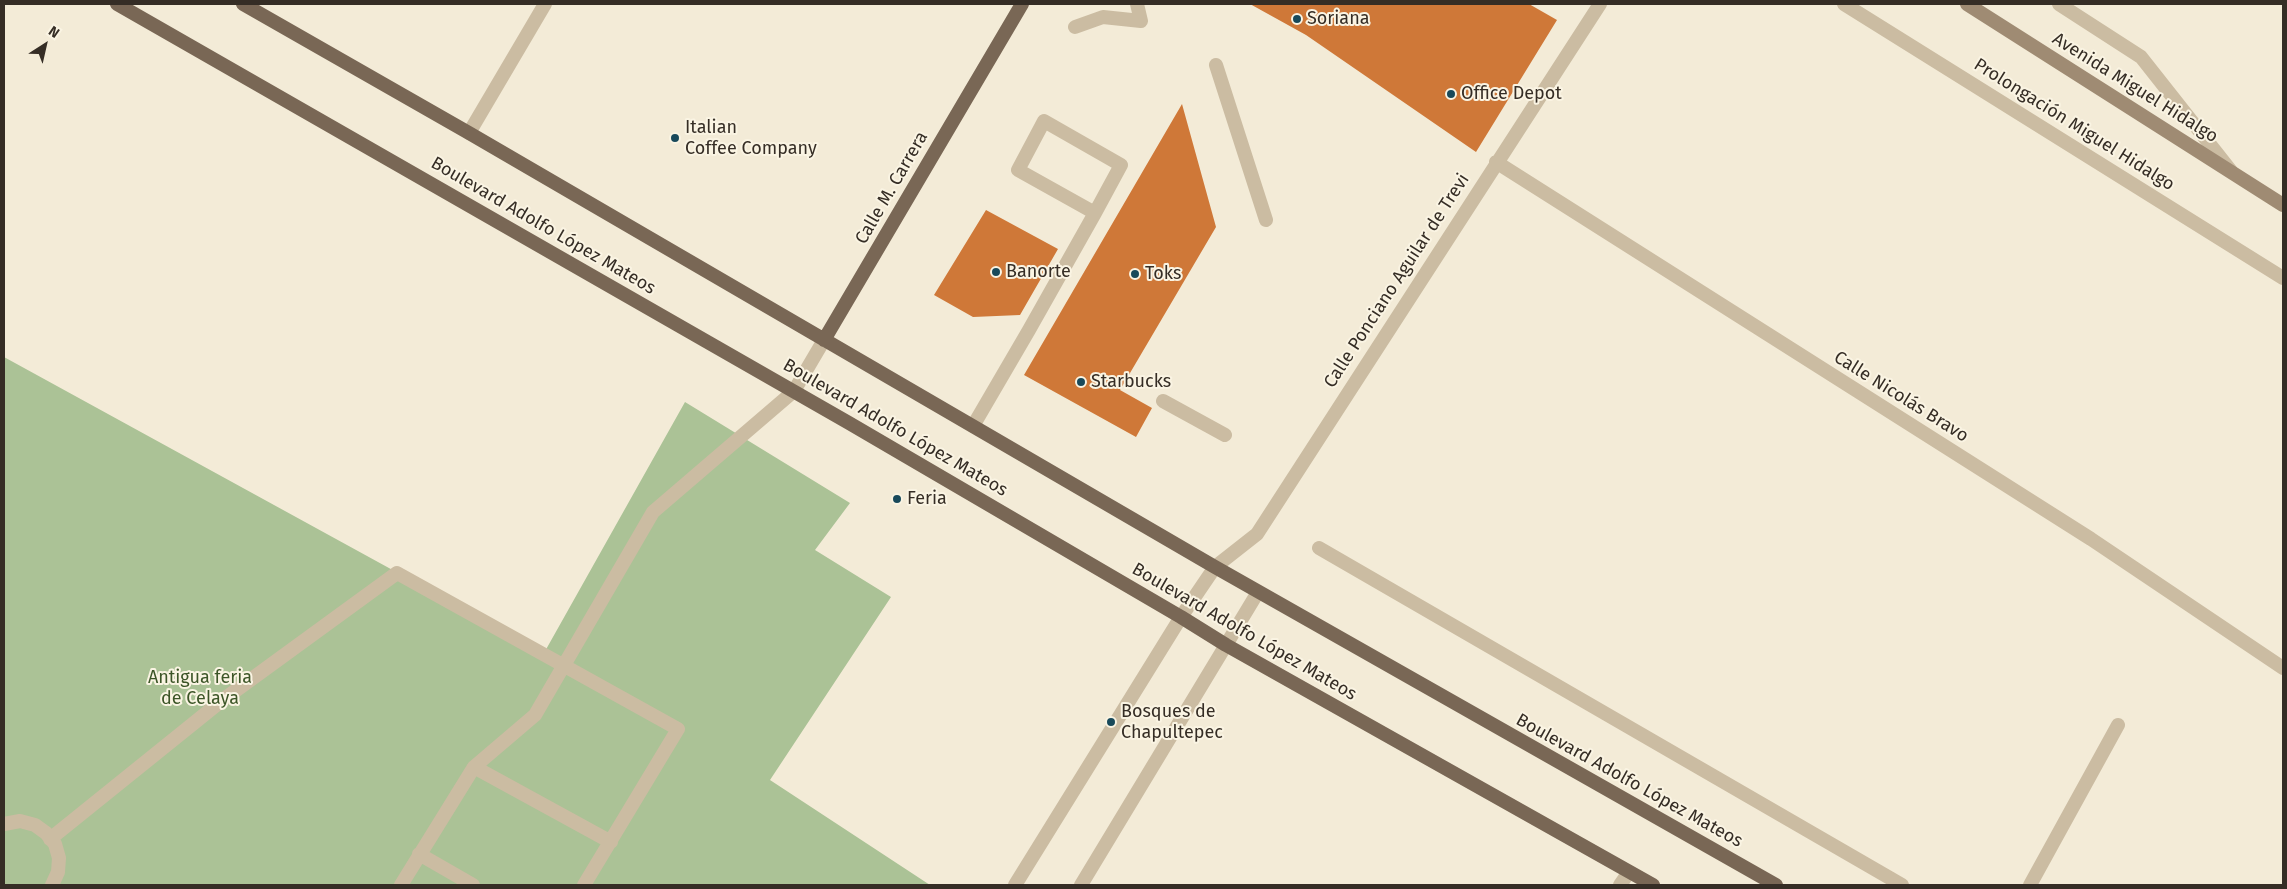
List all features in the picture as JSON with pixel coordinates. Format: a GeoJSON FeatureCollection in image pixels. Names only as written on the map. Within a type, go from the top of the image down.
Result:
{"type":"FeatureCollection","features":[{"type":"Feature","properties":{"kind":"main road","name":"Boulevard Adolfo López Mateos"},"geometry":{"type":"LineString","coordinates":[[117,4],[794,391],[1181,617],[1226,646],[1653,885]]}},
{"type":"Feature","properties":{"kind":"main road","name":"Boulevard Adolfo López Mateos"},"geometry":{"type":"LineString","coordinates":[[243,4],[469,133],[1258,592],[1776,885]]}},
{"type":"Feature","properties":{"kind":"main road","name":"Calle M. Carrera"},"geometry":{"type":"LineString","coordinates":[[824,340],[1022,4]]}},
{"type":"Feature","properties":{"kind":"main road","name":"Avenida Miguel Hidalgo"},"geometry":{"type":"LineString","coordinates":[[1967,4],[2283,204]]}},
{"type":"Feature","properties":{"kind":"street"},"geometry":{"type":"LineString","coordinates":[[469,133],[545,4]]}},
{"type":"Feature","properties":{"kind":"street"},"geometry":{"type":"LineString","coordinates":[[1075,27],[1103,18],[1142,21],[1136,4]]}},
{"type":"Feature","properties":{"kind":"street","name":"Calle Ponciano Aguilar de Trevi"},"geometry":{"type":"LineString","coordinates":[[1015,885],[1181,617],[1215,567],[1257,534],[1600,4]]}},
{"type":"Feature","properties":{"kind":"street","name":"Prolongación Miguel Hidalgo"},"geometry":{"type":"LineString","coordinates":[[1844,4],[2283,278]]}},
{"type":"Feature","properties":{"kind":"street"},"geometry":{"type":"LineString","coordinates":[[2059,4],[2141,57],[2231,172]]}},
{"type":"Feature","properties":{"kind":"street"},"geometry":{"type":"LineString","coordinates":[[1216,65],[1266,220]]}},
{"type":"Feature","properties":{"kind":"street"},"geometry":{"type":"LineString","coordinates":[[973,426],[1029,330],[1121,165],[1044,121],[1018,170],[1094,213]]}},
{"type":"Feature","properties":{"kind":"street","name":"Calle Nicolás Bravo"},"geometry":{"type":"LineString","coordinates":[[1496,162],[2091,539],[2283,668]]}},
{"type":"Feature","properties":{"kind":"street","name":"Calle M. Carrera"},"geometry":{"type":"LineString","coordinates":[[401,885],[474,767],[535,715],[653,512],[794,391],[824,340]]}},
{"type":"Feature","properties":{"kind":"street"},"geometry":{"type":"LineString","coordinates":[[1163,401],[1225,436]]}},
{"type":"Feature","properties":{"kind":"street"},"geometry":{"type":"LineString","coordinates":[[1319,548],[1902,885]]}},
{"type":"Feature","properties":{"kind":"street"},"geometry":{"type":"LineString","coordinates":[[50,838],[220,702],[398,572],[678,729],[584,885]]}},
{"type":"Feature","properties":{"kind":"street"},"geometry":{"type":"LineString","coordinates":[[1081,885],[1258,592]]}},
{"type":"Feature","properties":{"kind":"street"},"geometry":{"type":"LineString","coordinates":[[2030,885],[2118,725]]}},
{"type":"Feature","properties":{"kind":"street"},"geometry":{"type":"LineString","coordinates":[[474,767],[611,842]]}},
{"type":"Feature","properties":{"kind":"street"},"geometry":{"type":"LineString","coordinates":[[4,824],[20,822],[35,825],[55,844],[59,858],[58,872],[52,885]]}},
{"type":"Feature","properties":{"kind":"street"},"geometry":{"type":"LineString","coordinates":[[419,854],[474,885]]}},
{"type":"Feature","properties":{"kind":"street"},"geometry":{"type":"LineString","coordinates":[[1620,885],[1629,872]]}},
{"type":"Feature","properties":{"kind":"green space","name":"Antigua feria de Celaya"},"geometry":{"type":"Polygon","coordinates":[[[4,357],[544,653],[685,402],[850,503],[815,550],[891,597],[770,780],[930,885],[4,885],[4,357]]]}},
{"type":"Feature","properties":{"kind":"building","name":"Office Depot"},"geometry":{"type":"Polygon","coordinates":[[[1250,4],[1529,4],[1557,20],[1476,152],[1306,35],[1250,4]]]}},
{"type":"Feature","properties":{"kind":"building","name":"Toks"},"geometry":{"type":"Polygon","coordinates":[[[1182,104],[1216,227],[1120,390],[1152,408],[1136,437],[1024,375],[1182,104]]]}},
{"type":"Feature","properties":{"kind":"building","name":"Banorte"},"geometry":{"type":"Polygon","coordinates":[[[986,210],[1058,249],[1020,315],[973,317],[934,295],[986,210]]]}},
{"type":"Feature","properties":{"kind":"place","name":"Soriana"},"geometry":{"type":"Point","coordinates":[1297,19]}},
{"type":"Feature","properties":{"kind":"place","name":"Office Depot"},"geometry":{"type":"Point","coordinates":[1451,94]}},
{"type":"Feature","properties":{"kind":"place","name":"Italian Coffee Company"},"geometry":{"type":"Point","coordinates":[675,138]}},
{"type":"Feature","properties":{"kind":"place","name":"Banorte"},"geometry":{"type":"Point","coordinates":[996,272]}},
{"type":"Feature","properties":{"kind":"place","name":"Toks"},"geometry":{"type":"Point","coordinates":[1135,274]}},
{"type":"Feature","properties":{"kind":"place","name":"Starbucks"},"geometry":{"type":"Point","coordinates":[1081,382]}},
{"type":"Feature","properties":{"kind":"place","name":"Feria"},"geometry":{"type":"Point","coordinates":[897,499]}},
{"type":"Feature","properties":{"kind":"place","name":"Bosques de Chapultepec"},"geometry":{"type":"Point","coordinates":[1111,722]}}]}
